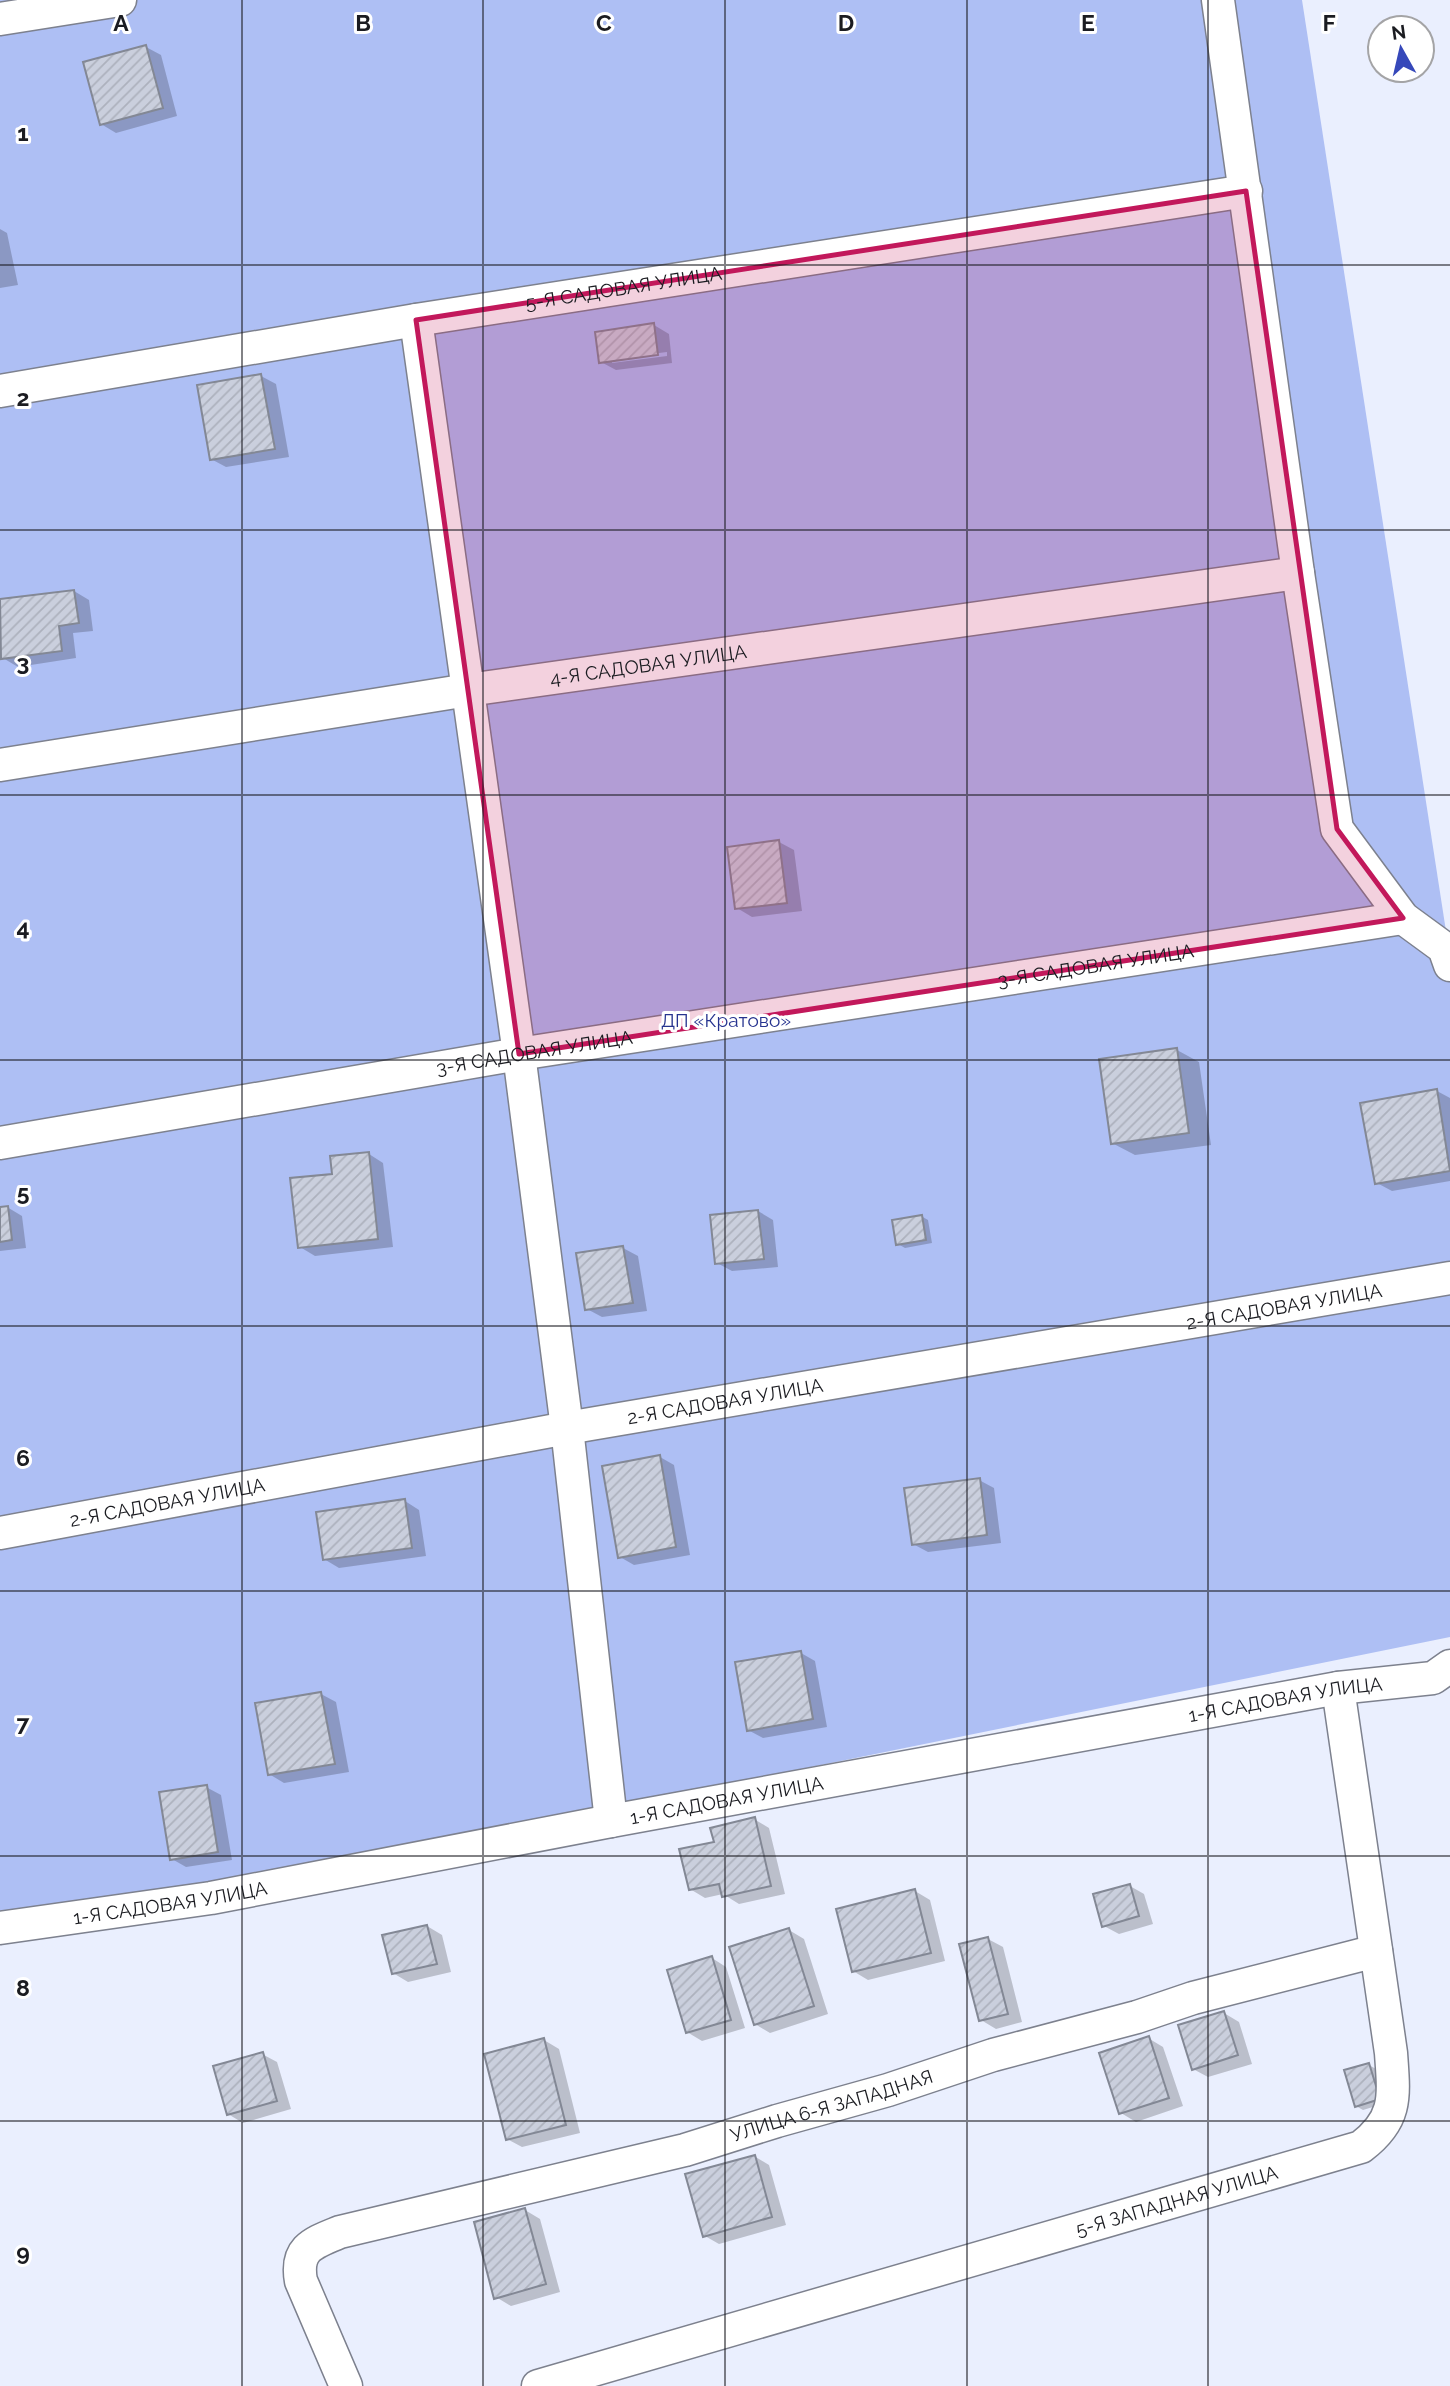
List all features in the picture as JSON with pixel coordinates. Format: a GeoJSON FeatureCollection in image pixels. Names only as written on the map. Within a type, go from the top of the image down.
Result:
{"type":"FeatureCollection","features":[{"type":"Feature","properties":{"kind":"street"},"geometry":{"type":"LineString","coordinates":[[0,19],[120,0]]}},
{"type":"Feature","properties":{"kind":"street"},"geometry":{"type":"LineString","coordinates":[[1219,0],[1298,573],[1338,829],[1403,918],[1444,948],[1450,965]]}},
{"type":"Feature","properties":{"kind":"street","name":"5-Я САДОВАЯ УЛИЦА"},"geometry":{"type":"LineString","coordinates":[[0,391],[416,320],[1246,191]]}},
{"type":"Feature","properties":{"kind":"street"},"geometry":{"type":"LineString","coordinates":[[416,320],[519,1054],[567,1428],[611,1821]]}},
{"type":"Feature","properties":{"kind":"street","name":"4-Я САДОВАЯ УЛИЦА"},"geometry":{"type":"LineString","coordinates":[[0,765],[468,690],[1298,573]]}},
{"type":"Feature","properties":{"kind":"street","name":"3-Я САДОВАЯ УЛИЦА"},"geometry":{"type":"LineString","coordinates":[[0,1143],[519,1054],[1403,918]]}},
{"type":"Feature","properties":{"kind":"street","name":"2-Я САДОВАЯ УЛИЦА"},"geometry":{"type":"LineString","coordinates":[[0,1532],[567,1428],[1450,1278]]}},
{"type":"Feature","properties":{"kind":"street","name":"1-Я САДОВАЯ УЛИЦА"},"geometry":{"type":"LineString","coordinates":[[0,1928],[211,1898],[611,1821],[1338,1688],[1433,1678],[1450,1666]]}},
{"type":"Feature","properties":{"kind":"street","name":"5-Я ЗАПАДНАЯ УЛИЦА"},"geometry":{"type":"LineString","coordinates":[[538,2386],[1361,2147],[1377,2135],[1389,2118],[1394,2086],[1338,1688]]}},
{"type":"Feature","properties":{"kind":"street","name":"УЛИЦА 6-Я ЗАПАДНАЯ"},"geometry":{"type":"LineString","coordinates":[[346,2386],[301,2281],[298,2266],[303,2253],[318,2241],[340,2232],[685,2150],[888,2090],[993,2055],[1138,2017],[1194,1998],[1376,1951]]}},
{"type":"Feature","properties":{"kind":"highlighted area"},"geometry":{"type":"Polygon","coordinates":[[[1246,191],[1337,829],[1403,918],[519,1054],[416,320],[1246,191]]]}},
{"type":"Feature","properties":{"kind":"green space","name":"ДП «Кратово»"},"geometry":{"type":"Polygon","coordinates":[[[0,0],[1302,0],[1450,957],[1450,1637],[0,1932],[0,0]]]}},
{"type":"Feature","properties":{"kind":"building"},"geometry":{"type":"Polygon","coordinates":[[[146,45],[163,108],[100,125],[83,62],[146,45]]]}},
{"type":"Feature","properties":{"kind":"building"},"geometry":{"type":"Polygon","coordinates":[[[654,323],[658,355],[599,363],[595,332],[654,323]]]}},
{"type":"Feature","properties":{"kind":"building"},"geometry":{"type":"Polygon","coordinates":[[[261,374],[275,449],[210,460],[197,385],[261,374]]]}},
{"type":"Feature","properties":{"kind":"building"},"geometry":{"type":"Polygon","coordinates":[[[74,590],[79,623],[59,626],[62,651],[1,659],[0,599],[74,590]]]}},
{"type":"Feature","properties":{"kind":"building"},"geometry":{"type":"Polygon","coordinates":[[[779,840],[787,903],[735,909],[727,847],[779,840]]]}},
{"type":"Feature","properties":{"kind":"building"},"geometry":{"type":"Polygon","coordinates":[[[1177,1048],[1189,1133],[1111,1144],[1099,1059],[1177,1048]]]}},
{"type":"Feature","properties":{"kind":"building"},"geometry":{"type":"Polygon","coordinates":[[[1437,1089],[1450,1171],[1375,1184],[1360,1103],[1437,1089]]]}},
{"type":"Feature","properties":{"kind":"building"},"geometry":{"type":"Polygon","coordinates":[[[369,1152],[378,1239],[298,1248],[290,1178],[332,1174],[330,1156],[369,1152]]]}},
{"type":"Feature","properties":{"kind":"building"},"geometry":{"type":"Polygon","coordinates":[[[8,1206],[12,1240],[0,1242],[0,1207],[8,1206]]]}},
{"type":"Feature","properties":{"kind":"building"},"geometry":{"type":"Polygon","coordinates":[[[758,1210],[764,1259],[715,1264],[710,1215],[758,1210]]]}},
{"type":"Feature","properties":{"kind":"building"},"geometry":{"type":"Polygon","coordinates":[[[922,1215],[926,1240],[896,1245],[892,1220],[922,1215]]]}},
{"type":"Feature","properties":{"kind":"building"},"geometry":{"type":"Polygon","coordinates":[[[623,1246],[633,1303],[585,1310],[576,1253],[623,1246]]]}},
{"type":"Feature","properties":{"kind":"building"},"geometry":{"type":"Polygon","coordinates":[[[660,1455],[676,1547],[618,1558],[602,1466],[660,1455]]]}},
{"type":"Feature","properties":{"kind":"building"},"geometry":{"type":"Polygon","coordinates":[[[980,1478],[987,1535],[912,1545],[904,1488],[980,1478]]]}},
{"type":"Feature","properties":{"kind":"building"},"geometry":{"type":"Polygon","coordinates":[[[405,1499],[412,1548],[323,1560],[316,1512],[405,1499]]]}},
{"type":"Feature","properties":{"kind":"building"},"geometry":{"type":"Polygon","coordinates":[[[801,1651],[813,1719],[747,1731],[735,1662],[801,1651]]]}},
{"type":"Feature","properties":{"kind":"building"},"geometry":{"type":"Polygon","coordinates":[[[321,1692],[335,1764],[268,1775],[255,1703],[321,1692]]]}},
{"type":"Feature","properties":{"kind":"building"},"geometry":{"type":"Polygon","coordinates":[[[207,1785],[218,1852],[170,1860],[159,1792],[207,1785]]]}},
{"type":"Feature","properties":{"kind":"building"},"geometry":{"type":"Polygon","coordinates":[[[755,1817],[771,1886],[722,1897],[719,1884],[689,1890],[679,1849],[714,1842],[710,1828],[755,1817]]]}},
{"type":"Feature","properties":{"kind":"building"},"geometry":{"type":"Polygon","coordinates":[[[1130,1884],[1139,1916],[1102,1927],[1093,1894],[1130,1884]]]}},
{"type":"Feature","properties":{"kind":"building"},"geometry":{"type":"Polygon","coordinates":[[[915,1889],[931,1953],[852,1972],[836,1909],[915,1889]]]}},
{"type":"Feature","properties":{"kind":"building"},"geometry":{"type":"Polygon","coordinates":[[[427,1925],[437,1964],[392,1974],[382,1935],[427,1925]]]}},
{"type":"Feature","properties":{"kind":"building"},"geometry":{"type":"Polygon","coordinates":[[[789,1928],[814,2006],[754,2025],[729,1947],[789,1928]]]}},
{"type":"Feature","properties":{"kind":"building"},"geometry":{"type":"Polygon","coordinates":[[[988,1937],[1008,2014],[979,2021],[959,1944],[988,1937]]]}},
{"type":"Feature","properties":{"kind":"building"},"geometry":{"type":"Polygon","coordinates":[[[712,1956],[731,2020],[686,2033],[667,1970],[712,1956]]]}},
{"type":"Feature","properties":{"kind":"building"},"geometry":{"type":"Polygon","coordinates":[[[1224,2011],[1238,2055],[1192,2070],[1178,2025],[1224,2011]]]}},
{"type":"Feature","properties":{"kind":"building"},"geometry":{"type":"Polygon","coordinates":[[[1149,2036],[1169,2098],[1119,2114],[1099,2053],[1149,2036]]]}},
{"type":"Feature","properties":{"kind":"building"},"geometry":{"type":"Polygon","coordinates":[[[544,2038],[566,2125],[506,2140],[484,2054],[544,2038]]]}},
{"type":"Feature","properties":{"kind":"building"},"geometry":{"type":"Polygon","coordinates":[[[263,2052],[277,2101],[227,2115],[213,2066],[263,2052]]]}},
{"type":"Feature","properties":{"kind":"building"},"geometry":{"type":"Polygon","coordinates":[[[1369,2063],[1380,2099],[1355,2107],[1344,2070],[1369,2063]]]}},
{"type":"Feature","properties":{"kind":"building"},"geometry":{"type":"Polygon","coordinates":[[[755,2155],[772,2217],[703,2237],[685,2174],[755,2155]]]}},
{"type":"Feature","properties":{"kind":"building"},"geometry":{"type":"Polygon","coordinates":[[[525,2208],[546,2284],[494,2299],[474,2222],[525,2208]]]}}]}
